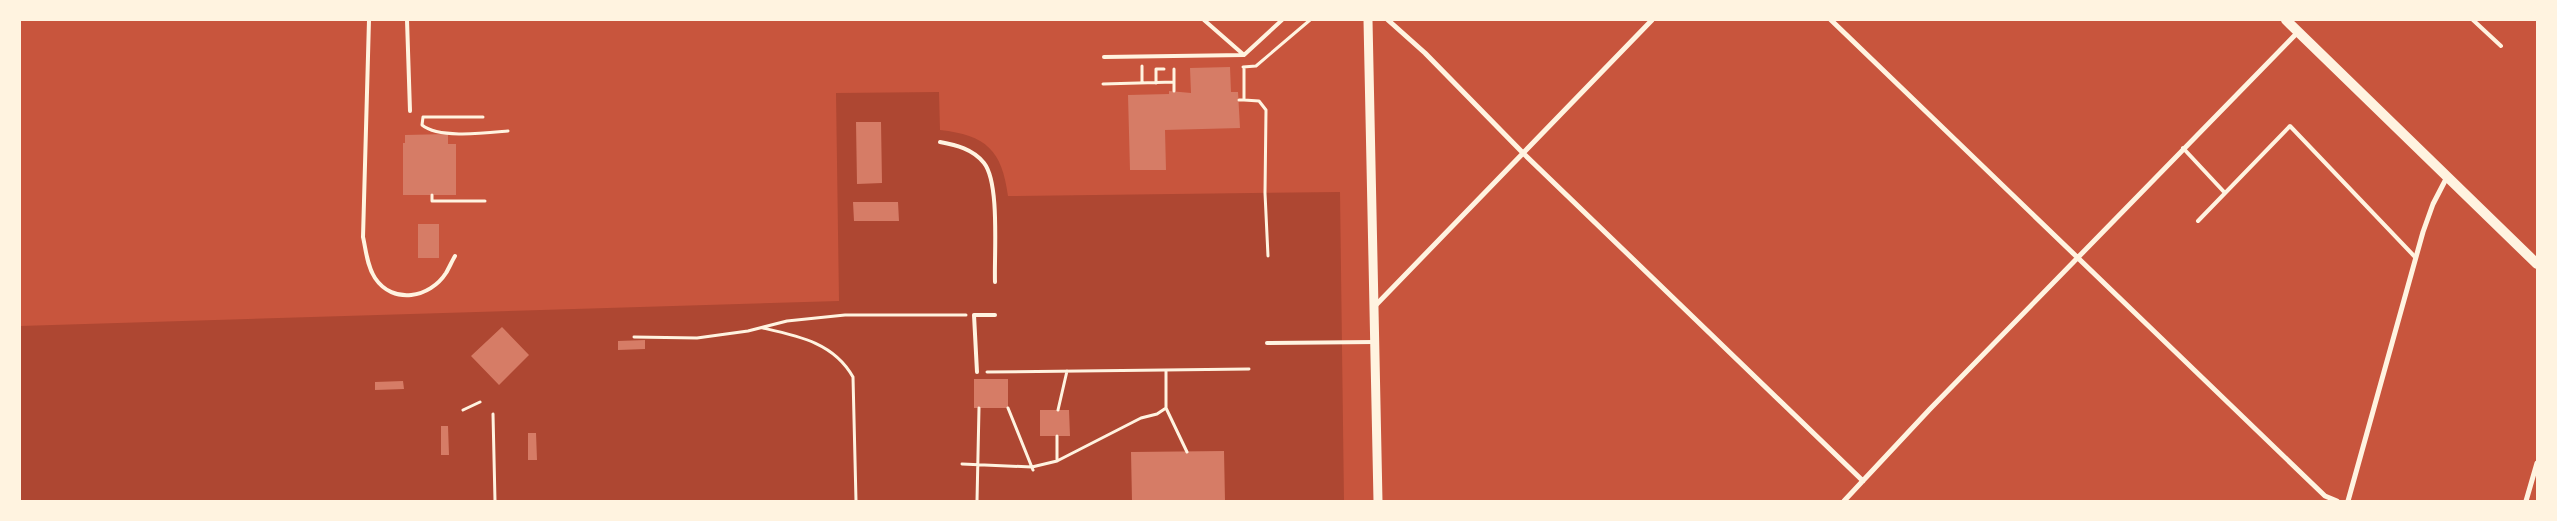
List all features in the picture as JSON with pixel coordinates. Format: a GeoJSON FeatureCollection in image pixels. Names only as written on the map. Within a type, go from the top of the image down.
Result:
{"type":"FeatureCollection","features":[{"type":"Feature","properties":{"kind":"main road"},"geometry":{"type":"LineString","coordinates":[[2286,20],[2537,264]]}},
{"type":"Feature","properties":{"kind":"street"},"geometry":{"type":"LineString","coordinates":[[1368,20],[1378,501]]}},
{"type":"Feature","properties":{"kind":"street"},"geometry":{"type":"LineString","coordinates":[[1388,20],[1426,53],[1523,153],[1863,481]]}},
{"type":"Feature","properties":{"kind":"street"},"geometry":{"type":"LineString","coordinates":[[1373,307],[1652,20]]}},
{"type":"Feature","properties":{"kind":"street"},"geometry":{"type":"LineString","coordinates":[[1831,20],[2076,258],[2326,496],[2337,501]]}},
{"type":"Feature","properties":{"kind":"street"},"geometry":{"type":"LineString","coordinates":[[1844,501],[2076,258],[2298,32]]}},
{"type":"Feature","properties":{"kind":"street"},"geometry":{"type":"LineString","coordinates":[[2348,501],[2416,257],[2433,204],[2448,177]]}},
{"type":"Feature","properties":{"kind":"street"},"geometry":{"type":"LineString","coordinates":[[2526,501],[2535,480],[2537,463]]}},
{"type":"Feature","properties":{"kind":"lane"},"geometry":{"type":"LineString","coordinates":[[369,20],[363,237],[368,262],[375,278],[386,289],[396,294],[418,295],[445,274],[455,256]]}},
{"type":"Feature","properties":{"kind":"lane"},"geometry":{"type":"LineString","coordinates":[[407,20],[410,111]]}},
{"type":"Feature","properties":{"kind":"lane"},"geometry":{"type":"LineString","coordinates":[[1204,20],[1244,55]]}},
{"type":"Feature","properties":{"kind":"lane"},"geometry":{"type":"LineString","coordinates":[[1104,57],[1244,55],[1282,20]]}},
{"type":"Feature","properties":{"kind":"lane"},"geometry":{"type":"LineString","coordinates":[[2473,20],[2501,46]]}},
{"type":"Feature","properties":{"kind":"lane"},"geometry":{"type":"LineString","coordinates":[[2198,221],[2290,126],[2416,257]]}},
{"type":"Feature","properties":{"kind":"lane"},"geometry":{"type":"LineString","coordinates":[[940,142],[964,147],[984,163],[992,180],[995,282]]}},
{"type":"Feature","properties":{"kind":"lane"},"geometry":{"type":"LineString","coordinates":[[2183,148],[2225,193]]}},
{"type":"Feature","properties":{"kind":"lane"},"geometry":{"type":"LineString","coordinates":[[977,372],[974,315],[995,315]]}},
{"type":"Feature","properties":{"kind":"lane"},"geometry":{"type":"LineString","coordinates":[[1268,344],[1374,342]]}},
{"type":"Feature","properties":{"kind":"path"},"geometry":{"type":"LineString","coordinates":[[1142,57],[1142,83]]}},
{"type":"Feature","properties":{"kind":"path"},"geometry":{"type":"LineString","coordinates":[[1244,67],[1244,100]]}},
{"type":"Feature","properties":{"kind":"path"},"geometry":{"type":"LineString","coordinates":[[1174,68],[1174,91]]}},
{"type":"Feature","properties":{"kind":"path"},"geometry":{"type":"LineString","coordinates":[[1156,69],[1156,83]]}},
{"type":"Feature","properties":{"kind":"path"},"geometry":{"type":"LineString","coordinates":[[1103,84],[1174,82]]}},
{"type":"Feature","properties":{"kind":"path"},"geometry":{"type":"LineString","coordinates":[[1239,100],[1260,101],[1266,110],[1265,193],[1268,256]]}},
{"type":"Feature","properties":{"kind":"path"},"geometry":{"type":"LineString","coordinates":[[483,117],[423,117],[422,126],[430,132],[484,133],[508,131]]}},
{"type":"Feature","properties":{"kind":"path"},"geometry":{"type":"LineString","coordinates":[[432,195],[432,201],[485,201]]}},
{"type":"Feature","properties":{"kind":"path"},"geometry":{"type":"LineString","coordinates":[[634,337],[697,338],[760,328],[787,321],[845,315],[974,315]]}},
{"type":"Feature","properties":{"kind":"path"},"geometry":{"type":"LineString","coordinates":[[760,328],[791,334],[816,342],[836,354],[846,364],[853,377],[856,501]]}},
{"type":"Feature","properties":{"kind":"path"},"geometry":{"type":"LineString","coordinates":[[977,372],[1249,369]]}},
{"type":"Feature","properties":{"kind":"path"},"geometry":{"type":"LineString","coordinates":[[1166,370],[1166,408],[1187,452]]}},
{"type":"Feature","properties":{"kind":"path"},"geometry":{"type":"LineString","coordinates":[[1058,410],[1067,371]]}},
{"type":"Feature","properties":{"kind":"path"},"geometry":{"type":"LineString","coordinates":[[463,410],[480,402]]}},
{"type":"Feature","properties":{"kind":"path"},"geometry":{"type":"LineString","coordinates":[[977,501],[979,408]]}},
{"type":"Feature","properties":{"kind":"path"},"geometry":{"type":"LineString","coordinates":[[1008,408],[1033,468]]}},
{"type":"Feature","properties":{"kind":"path"},"geometry":{"type":"LineString","coordinates":[[962,464],[1033,468],[1057,461],[1141,418],[1157,414],[1166,408]]}},
{"type":"Feature","properties":{"kind":"path"},"geometry":{"type":"LineString","coordinates":[[493,414],[495,501]]}},
{"type":"Feature","properties":{"kind":"path"},"geometry":{"type":"LineString","coordinates":[[1057,436],[1057,461]]}},
{"type":"Feature","properties":{"kind":"shaded area"},"geometry":{"type":"Polygon","coordinates":[[[939,92],[940,130],[969,136],[989,148],[996,156],[1001,167],[1008,196],[1340,192],[1344,501],[20,501],[20,326],[839,301],[836,93],[939,92]]]}},
{"type":"Feature","properties":{"kind":"building"},"geometry":{"type":"Polygon","coordinates":[[[1230,67],[1231,92],[1238,92],[1240,128],[1165,130],[1166,170],[1130,170],[1128,95],[1169,94],[1169,91],[1191,93],[1190,68],[1230,67]]]}},
{"type":"Feature","properties":{"kind":"building"},"geometry":{"type":"Polygon","coordinates":[[[856,122],[881,122],[882,183],[857,184],[856,122]]]}},
{"type":"Feature","properties":{"kind":"building"},"geometry":{"type":"Polygon","coordinates":[[[448,134],[448,144],[456,144],[456,195],[403,195],[403,143],[405,143],[405,135],[448,134]]]}},
{"type":"Feature","properties":{"kind":"building"},"geometry":{"type":"Polygon","coordinates":[[[853,202],[898,202],[899,221],[854,221],[853,202]]]}},
{"type":"Feature","properties":{"kind":"building"},"geometry":{"type":"Polygon","coordinates":[[[418,224],[439,224],[439,258],[418,258],[418,224]]]}},
{"type":"Feature","properties":{"kind":"building"},"geometry":{"type":"Polygon","coordinates":[[[502,327],[529,355],[499,385],[471,356],[502,327]]]}},
{"type":"Feature","properties":{"kind":"building"},"geometry":{"type":"Polygon","coordinates":[[[645,340],[645,349],[618,350],[618,341],[645,340]]]}},
{"type":"Feature","properties":{"kind":"building"},"geometry":{"type":"Polygon","coordinates":[[[974,379],[1008,379],[1008,408],[974,408],[974,379]]]}},
{"type":"Feature","properties":{"kind":"building"},"geometry":{"type":"Polygon","coordinates":[[[403,381],[404,389],[375,390],[375,382],[403,381]]]}},
{"type":"Feature","properties":{"kind":"building"},"geometry":{"type":"Polygon","coordinates":[[[1040,410],[1069,410],[1070,436],[1040,436],[1040,410]]]}},
{"type":"Feature","properties":{"kind":"building"},"geometry":{"type":"Polygon","coordinates":[[[441,426],[448,426],[449,455],[441,455],[441,426]]]}},
{"type":"Feature","properties":{"kind":"building"},"geometry":{"type":"Polygon","coordinates":[[[528,433],[536,433],[537,460],[528,460],[528,433]]]}},
{"type":"Feature","properties":{"kind":"building"},"geometry":{"type":"Polygon","coordinates":[[[1224,451],[1225,501],[1132,501],[1131,452],[1224,451]]]}}]}
